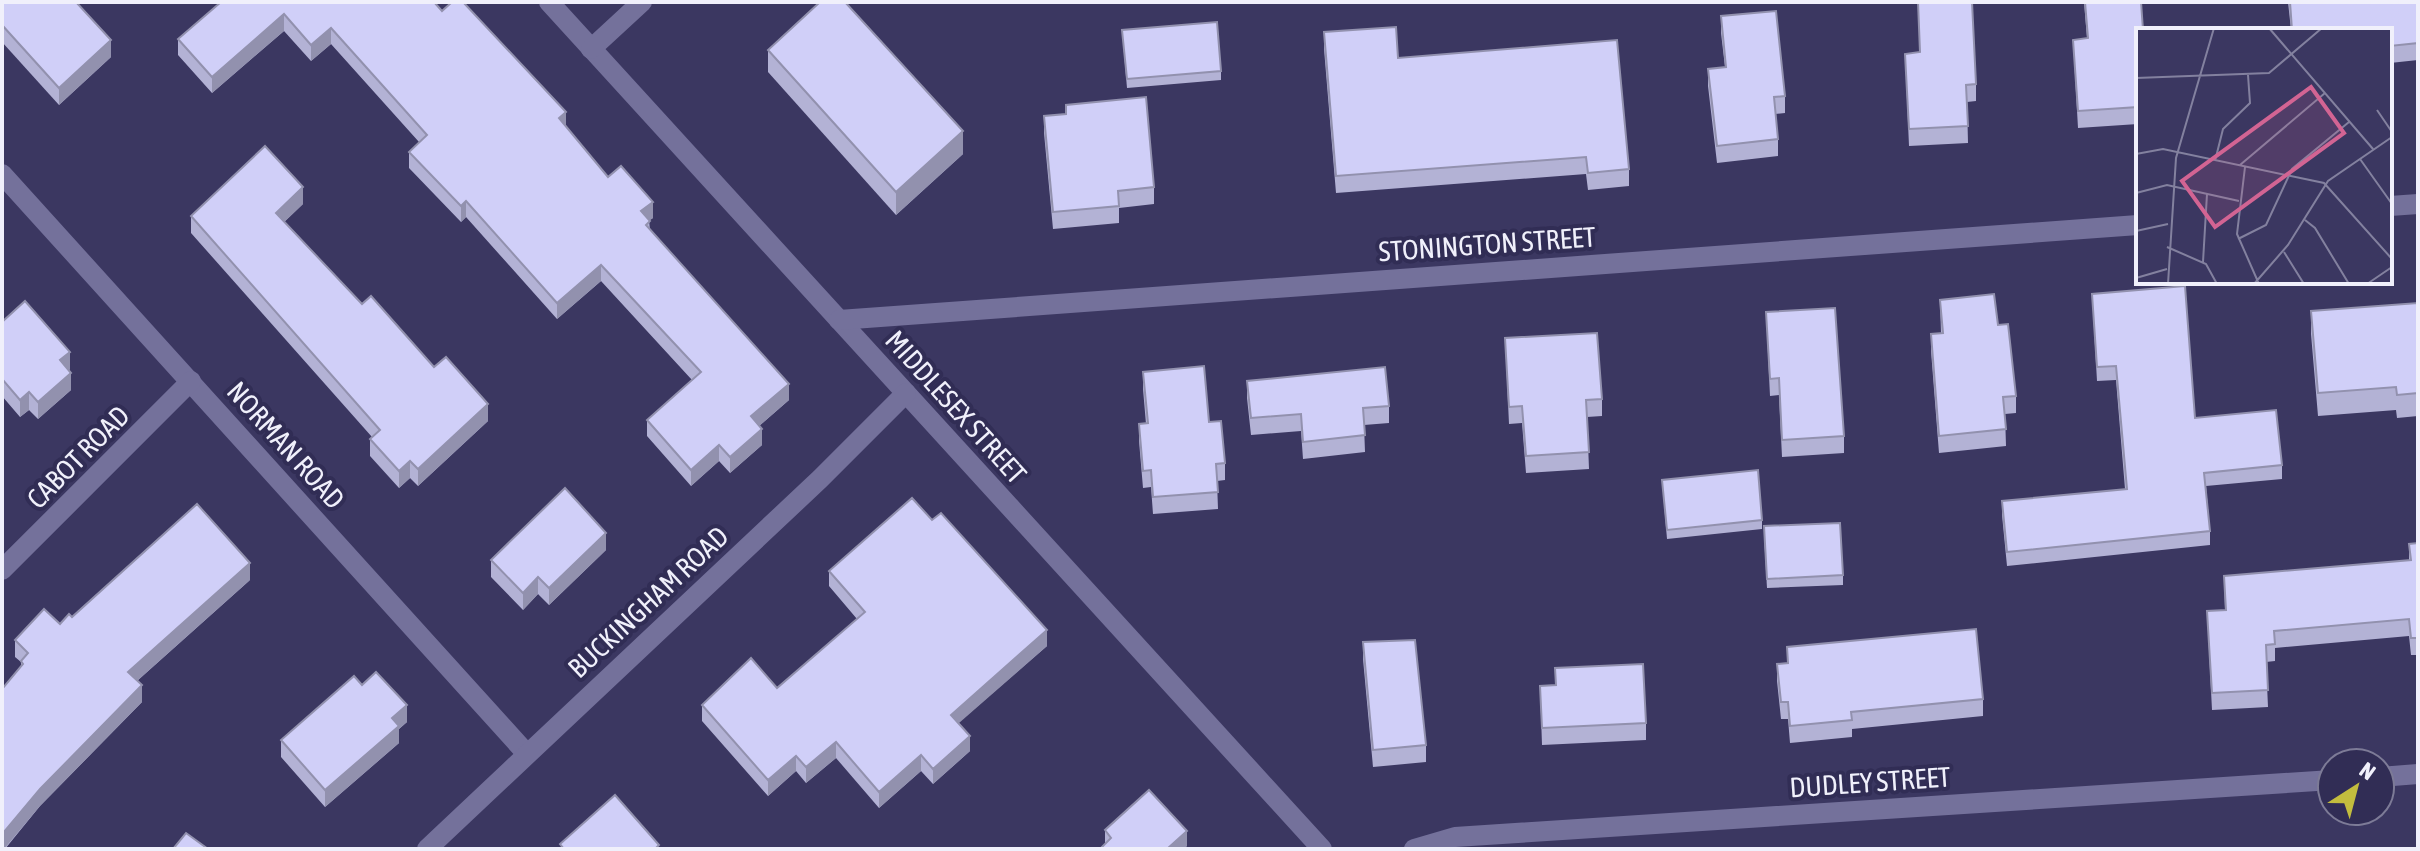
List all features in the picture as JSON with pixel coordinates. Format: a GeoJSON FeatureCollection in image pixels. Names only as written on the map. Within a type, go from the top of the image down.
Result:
{"type":"FeatureCollection","features":[{"type":"Feature","properties":{"kind":"street","name":"MIDDLESEX STREET"},"geometry":{"type":"LineString","coordinates":[[549,2],[1322,849]]}},
{"type":"Feature","properties":{"kind":"street"},"geometry":{"type":"LineString","coordinates":[[591,49],[642,2]]}},
{"type":"Feature","properties":{"kind":"street","name":"NORMAN ROAD"},"geometry":{"type":"LineString","coordinates":[[2,174],[527,754]]}},
{"type":"Feature","properties":{"kind":"street"},"geometry":{"type":"LineString","coordinates":[[2392,206],[2418,204]]}},
{"type":"Feature","properties":{"kind":"street","name":"STONINGTON STREET"},"geometry":{"type":"LineString","coordinates":[[839,320],[2136,225]]}},
{"type":"Feature","properties":{"kind":"street","name":"CABOT ROAD"},"geometry":{"type":"LineString","coordinates":[[2,570],[191,381]]}},
{"type":"Feature","properties":{"kind":"street","name":"BUCKINGHAM ROAD"},"geometry":{"type":"LineString","coordinates":[[427,849],[820,479],[906,393]]}},
{"type":"Feature","properties":{"kind":"street"},"geometry":{"type":"LineString","coordinates":[[2396,776],[2418,774]]}},
{"type":"Feature","properties":{"kind":"street","name":"DUDLEY STREET"},"geometry":{"type":"LineString","coordinates":[[1414,849],[1455,837],[2316,781]]}},
{"type":"Feature","properties":{"kind":"building"},"geometry":{"type":"Polygon","coordinates":[[[2,2],[76,2],[111,40],[59,88],[2,25],[2,2]]]}},
{"type":"Feature","properties":{"kind":"building"},"geometry":{"type":"Polygon","coordinates":[[[221,2],[434,2],[442,11],[452,2],[463,2],[566,112],[559,118],[608,177],[621,166],[653,202],[641,211],[650,221],[646,225],[789,384],[751,416],[762,429],[730,457],[719,445],[691,470],[647,420],[701,372],[601,265],[557,303],[466,201],[461,206],[409,152],[427,135],[331,28],[311,45],[284,14],[212,77],[178,39],[221,2]]]}},
{"type":"Feature","properties":{"kind":"building"},"geometry":{"type":"Polygon","coordinates":[[[820,2],[845,2],[963,131],[896,192],[768,50],[820,2]]]}},
{"type":"Feature","properties":{"kind":"building"},"geometry":{"type":"Polygon","coordinates":[[[1918,2],[1972,2],[1976,84],[1966,85],[1968,126],[1909,129],[1905,54],[1920,52],[1918,2]]]}},
{"type":"Feature","properties":{"kind":"building"},"geometry":{"type":"Polygon","coordinates":[[[2085,2],[2141,2],[2143,28],[2136,28],[2136,107],[2078,111],[2073,40],[2088,38],[2085,2]]]}},
{"type":"Feature","properties":{"kind":"building"},"geometry":{"type":"Polygon","coordinates":[[[2290,2],[2418,2],[2418,43],[2392,46],[2392,28],[2292,28],[2290,2]]]}},
{"type":"Feature","properties":{"kind":"building"},"geometry":{"type":"Polygon","coordinates":[[[1776,11],[1785,96],[1774,97],[1778,139],[1717,146],[1708,69],[1726,67],[1721,16],[1776,11]]]}},
{"type":"Feature","properties":{"kind":"building"},"geometry":{"type":"Polygon","coordinates":[[[1217,22],[1221,71],[1127,79],[1122,30],[1217,22]]]}},
{"type":"Feature","properties":{"kind":"building"},"geometry":{"type":"Polygon","coordinates":[[[1396,27],[1398,58],[1617,40],[1629,169],[1588,173],[1586,157],[1336,176],[1324,32],[1396,27]]]}},
{"type":"Feature","properties":{"kind":"building"},"geometry":{"type":"Polygon","coordinates":[[[1146,97],[1154,187],[1118,191],[1119,206],[1053,212],[1044,116],[1066,114],[1066,105],[1146,97]]]}},
{"type":"Feature","properties":{"kind":"building"},"geometry":{"type":"Polygon","coordinates":[[[265,146],[303,187],[276,213],[362,304],[371,296],[434,367],[446,357],[488,404],[418,469],[410,461],[399,471],[370,439],[380,430],[191,216],[265,146]]]}},
{"type":"Feature","properties":{"kind":"building"},"geometry":{"type":"Polygon","coordinates":[[[2185,286],[2195,418],[2276,410],[2282,465],[2204,473],[2210,531],[2007,552],[2002,501],[2127,489],[2116,366],[2097,367],[2092,294],[2185,286]]]}},
{"type":"Feature","properties":{"kind":"building"},"geometry":{"type":"Polygon","coordinates":[[[1994,294],[1998,325],[2008,324],[2016,396],[2003,397],[2006,429],[1939,436],[1931,334],[1943,333],[1940,300],[1994,294]]]}},
{"type":"Feature","properties":{"kind":"building"},"geometry":{"type":"Polygon","coordinates":[[[25,301],[70,352],[60,360],[71,373],[38,402],[29,392],[20,400],[2,379],[2,322],[25,301]]]}},
{"type":"Feature","properties":{"kind":"building"},"geometry":{"type":"Polygon","coordinates":[[[2418,303],[2418,393],[2397,395],[2396,387],[2318,393],[2311,311],[2418,303]]]}},
{"type":"Feature","properties":{"kind":"building"},"geometry":{"type":"Polygon","coordinates":[[[1835,308],[1844,436],[1782,440],[1779,378],[1770,379],[1766,312],[1835,308]]]}},
{"type":"Feature","properties":{"kind":"building"},"geometry":{"type":"Polygon","coordinates":[[[1597,333],[1602,399],[1586,400],[1589,452],[1526,456],[1522,406],[1509,407],[1505,338],[1597,333]]]}},
{"type":"Feature","properties":{"kind":"building"},"geometry":{"type":"Polygon","coordinates":[[[1204,366],[1209,422],[1221,421],[1225,463],[1216,464],[1218,492],[1153,497],[1151,470],[1143,471],[1139,424],[1148,423],[1143,372],[1204,366]]]}},
{"type":"Feature","properties":{"kind":"building"},"geometry":{"type":"Polygon","coordinates":[[[1385,367],[1389,406],[1363,408],[1365,435],[1303,442],[1301,414],[1251,418],[1247,381],[1385,367]]]}},
{"type":"Feature","properties":{"kind":"building"},"geometry":{"type":"Polygon","coordinates":[[[1758,470],[1762,520],[1667,530],[1662,480],[1758,470]]]}},
{"type":"Feature","properties":{"kind":"building"},"geometry":{"type":"Polygon","coordinates":[[[565,488],[606,533],[549,588],[538,577],[523,593],[491,560],[565,488]]]}},
{"type":"Feature","properties":{"kind":"building"},"geometry":{"type":"Polygon","coordinates":[[[912,498],[932,520],[941,513],[1047,630],[951,715],[970,736],[933,769],[921,755],[879,792],[836,742],[806,767],[796,756],[768,780],[702,705],[751,658],[777,688],[865,612],[829,571],[912,498]]]}},
{"type":"Feature","properties":{"kind":"building"},"geometry":{"type":"Polygon","coordinates":[[[197,504],[250,563],[128,672],[142,685],[40,789],[4,832],[2,689],[28,653],[15,640],[44,609],[60,624],[69,614],[72,617],[197,504]]]}},
{"type":"Feature","properties":{"kind":"building"},"geometry":{"type":"Polygon","coordinates":[[[1840,523],[1843,575],[1767,579],[1764,526],[1840,523]]]}},
{"type":"Feature","properties":{"kind":"building"},"geometry":{"type":"Polygon","coordinates":[[[2418,543],[2418,638],[2411,638],[2409,619],[2274,631],[2275,644],[2266,645],[2268,690],[2212,693],[2207,611],[2226,610],[2224,576],[2411,560],[2409,544],[2418,543]]]}},
{"type":"Feature","properties":{"kind":"building"},"geometry":{"type":"Polygon","coordinates":[[[1976,629],[1983,699],[1851,712],[1852,720],[1790,726],[1788,702],[1781,702],[1777,664],[1788,663],[1787,647],[1976,629]]]}},
{"type":"Feature","properties":{"kind":"building"},"geometry":{"type":"Polygon","coordinates":[[[1415,640],[1426,745],[1373,750],[1363,642],[1415,640]]]}},
{"type":"Feature","properties":{"kind":"building"},"geometry":{"type":"Polygon","coordinates":[[[1643,664],[1646,723],[1542,728],[1540,686],[1556,685],[1555,668],[1643,664]]]}},
{"type":"Feature","properties":{"kind":"building"},"geometry":{"type":"Polygon","coordinates":[[[376,672],[407,705],[392,718],[399,726],[325,790],[281,740],[354,676],[362,685],[376,672]]]}},
{"type":"Feature","properties":{"kind":"building"},"geometry":{"type":"Polygon","coordinates":[[[1149,790],[1187,831],[1167,849],[1100,849],[1111,838],[1105,830],[1149,790]]]}},
{"type":"Feature","properties":{"kind":"building"},"geometry":{"type":"Polygon","coordinates":[[[615,795],[659,845],[655,849],[564,849],[560,844],[615,795]]]}},
{"type":"Feature","properties":{"kind":"building"},"geometry":{"type":"Polygon","coordinates":[[[186,833],[208,849],[173,849],[186,833]]]}}]}
